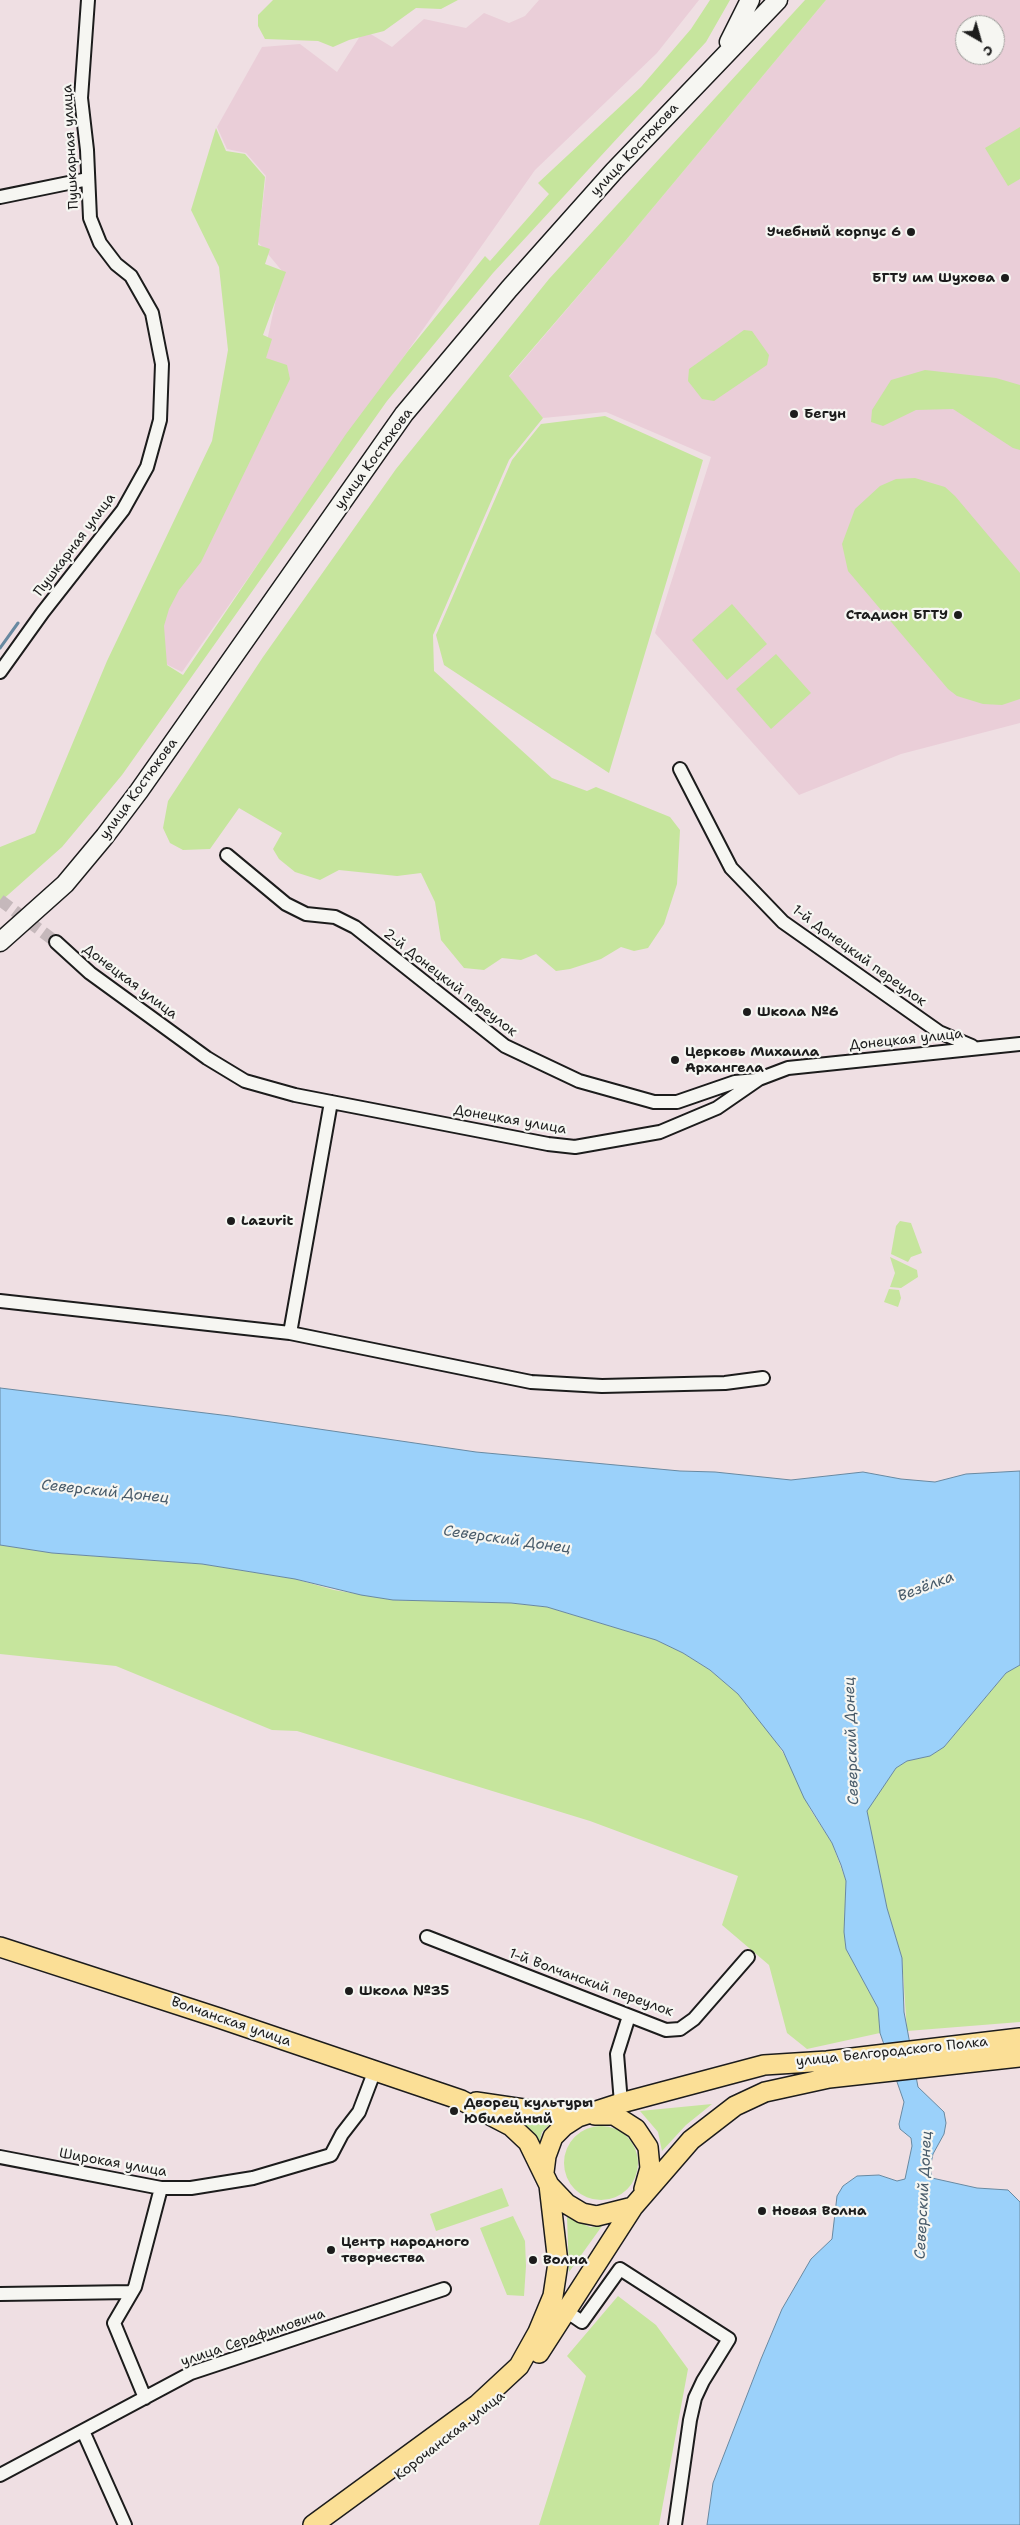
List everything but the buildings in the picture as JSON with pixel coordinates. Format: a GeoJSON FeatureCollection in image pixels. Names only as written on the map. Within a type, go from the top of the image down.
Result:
{"type":"FeatureCollection","features":[{"type":"Feature","properties":{"kind":"main road"},"geometry":{"type":"LineString","coordinates":[[721,59],[750,0]]}},
{"type":"Feature","properties":{"kind":"main road","name":"улица Костюкова"},"geometry":{"type":"LineString","coordinates":[[0,942],[65,884],[105,836],[139,791],[404,414],[503,297],[614,171],[778,0]]}},
{"type":"Feature","properties":{"kind":"main road","name":"Волчанская улица"},"geometry":{"type":"LineString","coordinates":[[0,1947],[461,2100]]}},
{"type":"Feature","properties":{"kind":"main road","name":"улица Белгородского Полка"},"geometry":{"type":"LineString","coordinates":[[583,2116],[621,2102],[764,2065],[828,2069],[998,2050],[1020,2038]]}},
{"type":"Feature","properties":{"kind":"main road","name":"улица Белгородского Полка"},"geometry":{"type":"LineString","coordinates":[[998,2050],[1020,2057]]}},
{"type":"Feature","properties":{"kind":"main road"},"geometry":{"type":"LineString","coordinates":[[461,2100],[511,2126],[528,2142],[546,2178],[567,2204],[582,2213],[597,2216],[638,2201],[692,2140],[735,2106],[765,2092],[828,2069]]}},
{"type":"Feature","properties":{"kind":"main road"},"geometry":{"type":"LineString","coordinates":[[461,2100],[583,2116],[614,2115],[636,2129]]}},
{"type":"Feature","properties":{"kind":"main road"},"geometry":{"type":"LineString","coordinates":[[621,2102],[648,2147],[650,2168],[638,2201]]}},
{"type":"Feature","properties":{"kind":"main road"},"geometry":{"type":"LineString","coordinates":[[546,2178],[546,2156],[553,2137],[583,2116]]}},
{"type":"Feature","properties":{"kind":"main road","name":"Корочанская улица"},"geometry":{"type":"LineString","coordinates":[[313,2525],[477,2405],[519,2366],[538,2332],[552,2296],[558,2263],[546,2178]]}},
{"type":"Feature","properties":{"kind":"main road","name":"Корочанская улица"},"geometry":{"type":"LineString","coordinates":[[332,2525],[486,2411],[527,2373],[638,2201]]}},
{"type":"Feature","properties":{"kind":"street","name":"Пушкарная улица"},"geometry":{"type":"LineString","coordinates":[[0,672],[43,612],[123,510],[147,467],[160,420],[162,364],[152,313],[131,276],[116,264],[100,243],[90,218],[87,150],[82,98],[88,0]]}},
{"type":"Feature","properties":{"kind":"street"},"geometry":{"type":"LineString","coordinates":[[0,197],[88,179]]}},
{"type":"Feature","properties":{"kind":"street","name":"1-й Донецкий переулок"},"geometry":{"type":"LineString","coordinates":[[680,769],[731,868],[783,922],[939,1032],[975,1048]]}},
{"type":"Feature","properties":{"kind":"street","name":"2-й Донецкий переулок"},"geometry":{"type":"LineString","coordinates":[[227,855],[286,904],[306,914],[335,918],[356,927],[505,1046],[579,1081],[654,1102],[677,1102],[735,1082],[759,1079]]}},
{"type":"Feature","properties":{"kind":"street","name":"Донецкая улица"},"geometry":{"type":"LineString","coordinates":[[56,942],[90,974],[207,1058],[245,1081],[295,1095],[548,1144],[575,1147],[660,1132],[717,1108],[759,1079],[788,1068],[1020,1044]]}},
{"type":"Feature","properties":{"kind":"street"},"geometry":{"type":"LineString","coordinates":[[290,1334],[331,1102]]}},
{"type":"Feature","properties":{"kind":"street"},"geometry":{"type":"LineString","coordinates":[[0,1301],[290,1334],[530,1382],[602,1386],[725,1382],[763,1378]]}},
{"type":"Feature","properties":{"kind":"street","name":"1-й Волчанский переулок"},"geometry":{"type":"LineString","coordinates":[[428,1937],[666,2030],[680,2029],[694,2019],[748,1957]]}},
{"type":"Feature","properties":{"kind":"street"},"geometry":{"type":"LineString","coordinates":[[621,2102],[617,2054],[629,2016]]}},
{"type":"Feature","properties":{"kind":"street","name":"Широкая улица"},"geometry":{"type":"LineString","coordinates":[[0,2157],[161,2188],[191,2188],[253,2178],[331,2155],[342,2134],[358,2112],[375,2070]]}},
{"type":"Feature","properties":{"kind":"street"},"geometry":{"type":"LineString","coordinates":[[145,2398],[114,2323],[132,2292],[161,2188]]}},
{"type":"Feature","properties":{"kind":"street"},"geometry":{"type":"LineString","coordinates":[[566,2311],[582,2322],[620,2269],[729,2338],[695,2398],[690,2420],[675,2525]]}},
{"type":"Feature","properties":{"kind":"street","name":"улица Серафимовича"},"geometry":{"type":"LineString","coordinates":[[0,2475],[191,2373],[444,2290]]}},
{"type":"Feature","properties":{"kind":"street"},"geometry":{"type":"LineString","coordinates":[[0,2294],[132,2292]]}},
{"type":"Feature","properties":{"kind":"street"},"geometry":{"type":"LineString","coordinates":[[83,2431],[125,2525]]}},
{"type":"Feature","properties":{"kind":"shaded area"},"geometry":{"type":"Polygon","coordinates":[[[539,0],[699,0],[657,53],[535,170],[182,672],[162,662],[155,631],[264,355],[282,271],[258,242],[266,176],[246,153],[227,149],[217,127],[262,47],[300,44],[337,72],[364,30],[392,47],[424,19],[466,28],[484,13],[509,23],[525,16],[539,0]]]}},
{"type":"Feature","properties":{"kind":"shaded area"},"geometry":{"type":"Polygon","coordinates":[[[826,0],[1020,0],[1020,723],[901,754],[799,795],[655,633],[711,457],[606,412],[543,418],[509,377],[826,0]]]}},
{"type":"Feature","properties":{"kind":"green space"},"geometry":{"type":"Polygon","coordinates":[[[273,0],[458,0],[441,9],[416,8],[384,31],[349,40],[333,47],[318,41],[265,39],[258,26],[258,15],[273,0]]]}},
{"type":"Feature","properties":{"kind":"green space"},"geometry":{"type":"Polygon","coordinates":[[[710,0],[730,0],[706,42],[493,273],[387,401],[122,775],[62,847],[0,902],[0,847],[35,833],[107,661],[212,441],[228,350],[219,267],[191,210],[216,128],[226,151],[245,154],[265,177],[258,245],[270,249],[265,264],[286,272],[263,335],[272,339],[266,358],[287,365],[290,379],[201,562],[179,590],[169,609],[164,626],[167,665],[183,675],[346,434],[408,351],[485,256],[490,261],[549,194],[538,183],[641,87],[691,29],[710,0]]]}},
{"type":"Feature","properties":{"kind":"green space"},"geometry":{"type":"Polygon","coordinates":[[[805,0],[826,0],[626,240],[509,376],[543,418],[509,460],[433,635],[434,671],[552,778],[587,791],[596,787],[670,817],[680,830],[677,884],[664,924],[648,948],[634,951],[621,947],[601,959],[570,969],[556,971],[536,954],[521,960],[502,958],[484,970],[464,968],[441,940],[435,902],[421,873],[397,876],[339,870],[320,880],[295,872],[279,859],[273,849],[282,833],[239,808],[210,849],[183,850],[170,843],[163,828],[168,801],[263,657],[396,469],[549,279],[805,0]]]}},
{"type":"Feature","properties":{"kind":"green space"},"geometry":{"type":"Polygon","coordinates":[[[1020,127],[1020,179],[1008,186],[985,148],[1020,127]]]}},
{"type":"Feature","properties":{"kind":"green space"},"geometry":{"type":"Polygon","coordinates":[[[744,330],[752,331],[769,355],[767,365],[714,401],[702,399],[688,381],[689,369],[744,330]]]}},
{"type":"Feature","properties":{"kind":"green space"},"geometry":{"type":"Polygon","coordinates":[[[925,370],[996,378],[1020,385],[1020,450],[1013,448],[953,409],[916,410],[883,426],[871,422],[872,410],[891,380],[925,370]]]}},
{"type":"Feature","properties":{"kind":"green space"},"geometry":{"type":"Polygon","coordinates":[[[605,416],[703,460],[609,773],[444,665],[436,635],[512,460],[541,424],[605,416]]]}},
{"type":"Feature","properties":{"kind":"green space","name":"Стадион БГТУ"},"geometry":{"type":"Polygon","coordinates":[[[915,478],[945,487],[955,496],[1020,573],[1020,699],[1002,705],[983,704],[957,696],[948,689],[848,571],[842,544],[855,509],[880,486],[896,479],[915,478]]]}},
{"type":"Feature","properties":{"kind":"green space"},"geometry":{"type":"Polygon","coordinates":[[[732,604],[767,644],[727,680],[692,640],[732,604]]]}},
{"type":"Feature","properties":{"kind":"green space"},"geometry":{"type":"Polygon","coordinates":[[[776,654],[811,693],[771,729],[736,689],[776,654]]]}},
{"type":"Feature","properties":{"kind":"green space"},"geometry":{"type":"Polygon","coordinates":[[[900,1221],[911,1223],[922,1253],[911,1257],[908,1262],[891,1254],[896,1226],[900,1221]]]}},
{"type":"Feature","properties":{"kind":"green space"},"geometry":{"type":"Polygon","coordinates":[[[890,1257],[917,1270],[918,1277],[901,1288],[890,1287],[895,1273],[890,1257]]]}},
{"type":"Feature","properties":{"kind":"green space"},"geometry":{"type":"Polygon","coordinates":[[[889,1289],[899,1290],[901,1298],[898,1307],[884,1302],[889,1289]]]}},
{"type":"Feature","properties":{"kind":"green space"},"geometry":{"type":"Polygon","coordinates":[[[0,1545],[52,1553],[202,1564],[295,1579],[334,1590],[393,1600],[511,1603],[547,1607],[656,1640],[683,1653],[710,1670],[738,1694],[771,1734],[790,1764],[810,1809],[832,1843],[846,1881],[844,1932],[846,1949],[878,2008],[880,2033],[807,2049],[787,2033],[769,1965],[722,1925],[738,1876],[590,1821],[297,1731],[272,1730],[116,1666],[0,1654],[0,1545]]]}},
{"type":"Feature","properties":{"kind":"green space"},"geometry":{"type":"Polygon","coordinates":[[[1020,1665],[1020,2022],[907,2031],[902,1958],[887,1908],[866,1811],[896,1768],[907,1761],[930,1756],[944,1747],[1006,1673],[1020,1665]]]}},
{"type":"Feature","properties":{"kind":"green space"},"geometry":{"type":"Polygon","coordinates":[[[712,2104],[686,2125],[662,2151],[658,2132],[640,2111],[712,2104]]]}},
{"type":"Feature","properties":{"kind":"green space"},"geometry":{"type":"Polygon","coordinates":[[[513,2116],[554,2120],[542,2132],[539,2144],[513,2116]]]}},
{"type":"Feature","properties":{"kind":"green space"},"geometry":{"type":"Polygon","coordinates":[[[608,2126],[628,2136],[636,2149],[638,2163],[636,2177],[628,2190],[615,2198],[594,2200],[574,2190],[566,2177],[564,2156],[574,2136],[587,2128],[608,2126]]]}},
{"type":"Feature","properties":{"kind":"green space"},"geometry":{"type":"Polygon","coordinates":[[[502,2188],[509,2206],[436,2231],[430,2214],[502,2188]]]}},
{"type":"Feature","properties":{"kind":"green space"},"geometry":{"type":"Polygon","coordinates":[[[513,2216],[525,2241],[524,2296],[507,2295],[480,2228],[513,2216]]]}},
{"type":"Feature","properties":{"kind":"green space"},"geometry":{"type":"Polygon","coordinates":[[[567,2217],[590,2227],[602,2226],[569,2272],[567,2217]]]}},
{"type":"Feature","properties":{"kind":"green space"},"geometry":{"type":"Polygon","coordinates":[[[618,2296],[656,2325],[688,2369],[659,2525],[539,2525],[586,2376],[567,2356],[618,2296]]]}},
{"type":"Feature","properties":{"kind":"water"},"geometry":{"type":"Polygon","coordinates":[[[0,1388],[230,1416],[476,1452],[680,1471],[715,1472],[791,1480],[863,1472],[901,1479],[935,1482],[966,1474],[1020,1471],[1020,1665],[1006,1673],[944,1747],[930,1756],[907,1761],[896,1768],[867,1811],[887,1908],[902,1958],[904,2012],[918,2087],[944,2112],[946,2123],[944,2134],[933,2154],[930,2168],[932,2178],[977,2188],[1008,2190],[1020,2202],[1020,2525],[707,2525],[713,2483],[782,2309],[811,2259],[832,2239],[837,2196],[843,2186],[857,2176],[879,2175],[897,2181],[905,2179],[912,2146],[911,2138],[900,2129],[899,2124],[904,2102],[880,2033],[878,2008],[846,1949],[844,1932],[846,1881],[841,1865],[832,1843],[804,1798],[783,1751],[738,1694],[710,1670],[683,1653],[656,1640],[547,1607],[511,1603],[393,1600],[361,1595],[295,1579],[202,1564],[52,1553],[0,1545],[0,1388]]]}},
{"type":"Feature","properties":{"kind":"waterway"},"geometry":{"type":"LineString","coordinates":[[0,648],[18,623]]}},
{"type":"Feature","properties":{"kind":"tunnel"},"geometry":{"type":"LineString","coordinates":[[0,900],[56,942]]}},
{"type":"Feature","properties":{"kind":"place","name":"Учебный корпус 6"},"geometry":{"type":"Point","coordinates":[911,232]}},
{"type":"Feature","properties":{"kind":"place","name":"БГТУ им Шухова"},"geometry":{"type":"Point","coordinates":[1005,278]}},
{"type":"Feature","properties":{"kind":"place","name":"Бегун"},"geometry":{"type":"Point","coordinates":[794,414]}},
{"type":"Feature","properties":{"kind":"place","name":"Стадион БГТУ"},"geometry":{"type":"Point","coordinates":[958,615]}},
{"type":"Feature","properties":{"kind":"place","name":"Школа №6"},"geometry":{"type":"Point","coordinates":[747,1012]}},
{"type":"Feature","properties":{"kind":"place","name":"Церковь Михаила Архангела"},"geometry":{"type":"Point","coordinates":[675,1060]}},
{"type":"Feature","properties":{"kind":"place","name":"Lazurit"},"geometry":{"type":"Point","coordinates":[231,1221]}},
{"type":"Feature","properties":{"kind":"place","name":"Школа №35"},"geometry":{"type":"Point","coordinates":[349,1991]}},
{"type":"Feature","properties":{"kind":"place","name":"Дворец культуры Юбилейный"},"geometry":{"type":"Point","coordinates":[454,2111]}},
{"type":"Feature","properties":{"kind":"place","name":"Новая Волна"},"geometry":{"type":"Point","coordinates":[762,2211]}},
{"type":"Feature","properties":{"kind":"place","name":"Центр народного творчества"},"geometry":{"type":"Point","coordinates":[331,2250]}},
{"type":"Feature","properties":{"kind":"place","name":"Волна"},"geometry":{"type":"Point","coordinates":[533,2260]}},
{"type":"Feature","properties":{"kind":"water label","name":"Северский Донец"},"geometry":{"type":"Point","coordinates":[105,1492]}},
{"type":"Feature","properties":{"kind":"water label","name":"Северский Донец"},"geometry":{"type":"Point","coordinates":[507,1540]}},
{"type":"Feature","properties":{"kind":"water label","name":"Везёлка"},"geometry":{"type":"Point","coordinates":[926,1587]}},
{"type":"Feature","properties":{"kind":"water label","name":"Северский Донец"},"geometry":{"type":"Point","coordinates":[852,1741]}},
{"type":"Feature","properties":{"kind":"water label","name":"Северский Донец"},"geometry":{"type":"Point","coordinates":[924,2195]}}]}
